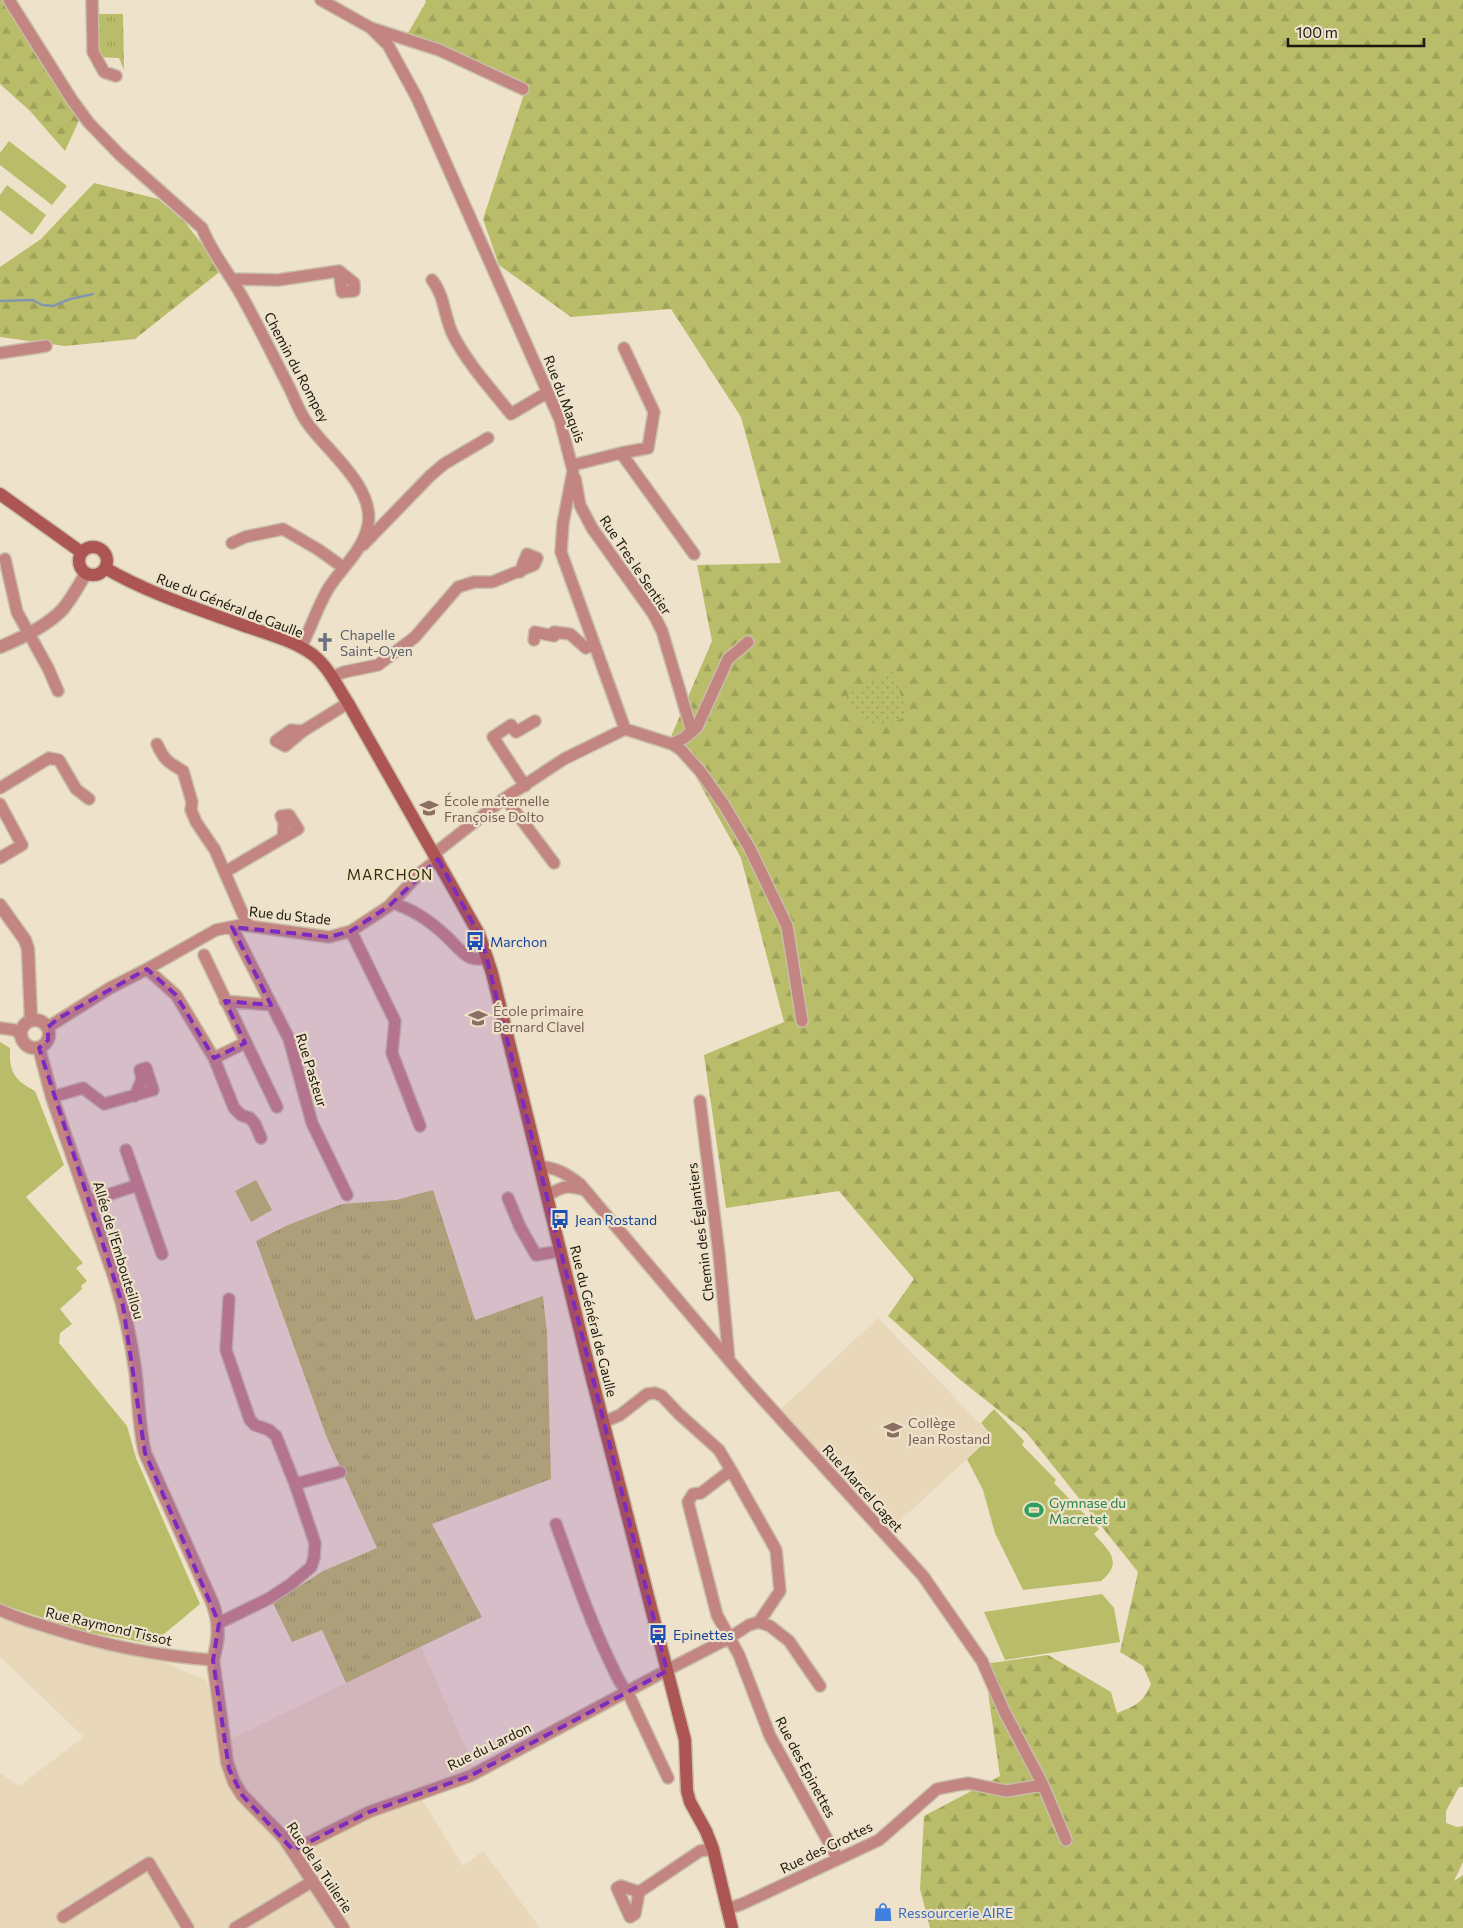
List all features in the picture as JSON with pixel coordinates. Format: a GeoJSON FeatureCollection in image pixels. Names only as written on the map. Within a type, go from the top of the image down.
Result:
{"type":"FeatureCollection","features":[{"type":"Feature","properties":{"kind":"main road"},"geometry":{"type":"LineString","coordinates":[[0,494],[81,552]]}},
{"type":"Feature","properties":{"kind":"main road"},"geometry":{"type":"LineString","coordinates":[[92,546],[101,549],[106,556],[105,568],[94,575],[86,573],[80,566],[79,557],[81,552],[92,546]]}},
{"type":"Feature","properties":{"kind":"main road","name":"Rue du Général de Gaulle"},"geometry":{"type":"LineString","coordinates":[[105,568],[185,605],[301,647],[320,660],[348,703],[479,934],[488,959],[685,1740],[687,1791],[690,1802],[706,1831],[713,1849],[732,1928]]}},
{"type":"Feature","properties":{"kind":"street","name":"Chemin du Rompey"},"geometry":{"type":"LineString","coordinates":[[9,0],[72,100],[89,123],[120,155],[202,228],[206,240],[243,298],[307,424],[340,461],[362,493],[369,513],[368,527],[357,551],[330,586],[320,603],[309,633],[301,647]]}},
{"type":"Feature","properties":{"kind":"street"},"geometry":{"type":"LineString","coordinates":[[92,0],[92,52],[104,72],[116,76]]}},
{"type":"Feature","properties":{"kind":"street"},"geometry":{"type":"LineString","coordinates":[[320,0],[371,28],[439,50],[523,89]]}},
{"type":"Feature","properties":{"kind":"street","name":"Rue du Maquis"},"geometry":{"type":"LineString","coordinates":[[371,28],[388,45],[404,72],[560,420],[573,468],[560,552],[625,729]]}},
{"type":"Feature","properties":{"kind":"street"},"geometry":{"type":"LineString","coordinates":[[232,279],[278,280],[338,271]]}},
{"type":"Feature","properties":{"kind":"street"},"geometry":{"type":"LineString","coordinates":[[432,280],[438,288],[452,333],[511,414],[548,392]]}},
{"type":"Feature","properties":{"kind":"street"},"geometry":{"type":"LineString","coordinates":[[0,353],[46,346]]}},
{"type":"Feature","properties":{"kind":"street"},"geometry":{"type":"LineString","coordinates":[[573,468],[621,453],[648,448],[654,412],[624,348]]}},
{"type":"Feature","properties":{"kind":"street"},"geometry":{"type":"LineString","coordinates":[[357,551],[430,476],[444,464],[488,438]]}},
{"type":"Feature","properties":{"kind":"street"},"geometry":{"type":"LineString","coordinates":[[621,453],[694,554]]}},
{"type":"Feature","properties":{"kind":"street","name":"Rue Tres le Sentier"},"geometry":{"type":"LineString","coordinates":[[573,468],[580,505],[592,528],[654,614],[662,631],[692,732]]}},
{"type":"Feature","properties":{"kind":"street"},"geometry":{"type":"LineString","coordinates":[[232,543],[244,537],[283,529],[319,550],[344,568]]}},
{"type":"Feature","properties":{"kind":"street"},"geometry":{"type":"LineString","coordinates":[[5,558],[17,612],[48,668],[58,692]]}},
{"type":"Feature","properties":{"kind":"street"},"geometry":{"type":"LineString","coordinates":[[332,677],[344,672],[378,665],[415,637],[458,586],[474,582],[492,582],[520,572]]}},
{"type":"Feature","properties":{"kind":"street"},"geometry":{"type":"LineString","coordinates":[[0,647],[29,633],[63,608],[86,573]]}},
{"type":"Feature","properties":{"kind":"street"},"geometry":{"type":"LineString","coordinates":[[534,640],[535,632],[554,636],[554,632],[570,634],[586,648],[593,644]]}},
{"type":"Feature","properties":{"kind":"street"},"geometry":{"type":"LineString","coordinates":[[672,744],[697,727],[728,659],[748,642]]}},
{"type":"Feature","properties":{"kind":"street"},"geometry":{"type":"LineString","coordinates":[[302,731],[348,703]]}},
{"type":"Feature","properties":{"kind":"street"},"geometry":{"type":"LineString","coordinates":[[525,786],[493,737],[511,725],[516,732],[535,721]]}},
{"type":"Feature","properties":{"kind":"street"},"geometry":{"type":"LineString","coordinates":[[436,856],[505,798],[564,759],[625,729],[672,744],[681,750],[700,771],[724,805],[749,847],[786,926],[802,1021]]}},
{"type":"Feature","properties":{"kind":"street"},"geometry":{"type":"LineString","coordinates":[[157,744],[162,757],[183,771],[192,802],[191,810],[196,822],[215,850],[248,926]]}},
{"type":"Feature","properties":{"kind":"street"},"geometry":{"type":"LineString","coordinates":[[0,788],[49,758],[55,758],[59,760],[76,789],[90,799]]}},
{"type":"Feature","properties":{"kind":"street"},"geometry":{"type":"LineString","coordinates":[[505,798],[554,863]]}},
{"type":"Feature","properties":{"kind":"street"},"geometry":{"type":"LineString","coordinates":[[0,804],[22,845],[0,858]]}},
{"type":"Feature","properties":{"kind":"street"},"geometry":{"type":"LineString","coordinates":[[225,872],[283,838]]}},
{"type":"Feature","properties":{"kind":"street","name":"Rue du Stade"},"geometry":{"type":"LineString","coordinates":[[48,1027],[102,993],[216,930],[248,926],[328,937],[351,931],[386,909],[436,856]]}},
{"type":"Feature","properties":{"kind":"street"},"geometry":{"type":"LineString","coordinates":[[392,903],[409,908],[430,923],[469,957],[488,959]]}},
{"type":"Feature","properties":{"kind":"street"},"geometry":{"type":"LineString","coordinates":[[0,905],[25,940],[28,949],[31,1020]]}},
{"type":"Feature","properties":{"kind":"street","name":"Rue Pasteur"},"geometry":{"type":"LineString","coordinates":[[232,927],[289,1039],[312,1123],[347,1195]]}},
{"type":"Feature","properties":{"kind":"street"},"geometry":{"type":"LineString","coordinates":[[351,931],[395,1021],[392,1053],[420,1126]]}},
{"type":"Feature","properties":{"kind":"street"},"geometry":{"type":"LineString","coordinates":[[204,955],[277,1107]]}},
{"type":"Feature","properties":{"kind":"street"},"geometry":{"type":"LineString","coordinates":[[147,969],[176,995],[214,1058],[234,1108],[240,1115],[250,1118],[261,1138]]}},
{"type":"Feature","properties":{"kind":"street"},"geometry":{"type":"LineString","coordinates":[[225,1002],[271,1006]]}},
{"type":"Feature","properties":{"kind":"street"},"geometry":{"type":"LineString","coordinates":[[31,1020],[43,1022],[48,1027],[48,1040],[45,1045],[33,1048],[27,1046],[22,1041],[22,1028],[31,1020]]}},
{"type":"Feature","properties":{"kind":"street"},"geometry":{"type":"LineString","coordinates":[[0,1028],[15,1030],[21,1035]]}},
{"type":"Feature","properties":{"kind":"street"},"geometry":{"type":"LineString","coordinates":[[214,1058],[245,1043]]}},
{"type":"Feature","properties":{"kind":"street","name":"Allée de l'Embouteillou"},"geometry":{"type":"LineString","coordinates":[[39,1048],[52,1097],[115,1279],[130,1338],[141,1435],[145,1453],[212,1602],[219,1623],[218,1643],[213,1660]]}},
{"type":"Feature","properties":{"kind":"street"},"geometry":{"type":"LineString","coordinates":[[52,1097],[83,1088],[104,1104],[135,1096]]}},
{"type":"Feature","properties":{"kind":"street","name":"Chemin des Églantiers"},"geometry":{"type":"LineString","coordinates":[[700,1101],[719,1254],[729,1360]]}},
{"type":"Feature","properties":{"kind":"street"},"geometry":{"type":"LineString","coordinates":[[126,1150],[162,1254]]}},
{"type":"Feature","properties":{"kind":"street","name":"Rue Marcel Gaget"},"geometry":{"type":"LineString","coordinates":[[541,1167],[550,1167],[568,1175],[580,1184],[729,1360],[923,1576],[982,1661],[1004,1711],[1043,1785],[1066,1840]]}},
{"type":"Feature","properties":{"kind":"street"},"geometry":{"type":"LineString","coordinates":[[89,1201],[138,1185]]}},
{"type":"Feature","properties":{"kind":"street"},"geometry":{"type":"LineString","coordinates":[[548,1195],[561,1188],[570,1186],[586,1191]]}},
{"type":"Feature","properties":{"kind":"street"},"geometry":{"type":"LineString","coordinates":[[508,1198],[520,1227],[536,1255],[562,1251]]}},
{"type":"Feature","properties":{"kind":"street"},"geometry":{"type":"LineString","coordinates":[[219,1623],[268,1599],[291,1584],[311,1567],[315,1543],[276,1436],[269,1430],[255,1425],[250,1420],[226,1350],[229,1299]]}},
{"type":"Feature","properties":{"kind":"street"},"geometry":{"type":"LineString","coordinates":[[604,1422],[620,1415],[647,1394],[655,1393],[662,1396],[719,1450],[776,1550],[780,1590],[759,1622],[770,1626],[789,1641],[820,1686]]}},
{"type":"Feature","properties":{"kind":"street","name":"Rue des Epinettes"},"geometry":{"type":"LineString","coordinates":[[731,1470],[701,1493],[693,1494],[688,1502],[717,1615],[739,1655],[770,1736],[838,1859]]}},
{"type":"Feature","properties":{"kind":"street"},"geometry":{"type":"LineString","coordinates":[[295,1484],[340,1472]]}},
{"type":"Feature","properties":{"kind":"street"},"geometry":{"type":"LineString","coordinates":[[556,1524],[590,1616],[608,1657],[655,1748],[668,1778]]}},
{"type":"Feature","properties":{"kind":"street","name":"Rue Raymond Tissot"},"geometry":{"type":"LineString","coordinates":[[0,1610],[65,1633],[108,1644],[170,1656],[213,1660]]}},
{"type":"Feature","properties":{"kind":"street","name":"Rue du Lardon"},"geometry":{"type":"LineString","coordinates":[[293,1850],[369,1812],[470,1776],[729,1638],[749,1625],[759,1622]]}},
{"type":"Feature","properties":{"kind":"street","name":"Rue de la Tuilerie"},"geometry":{"type":"LineString","coordinates":[[213,1660],[218,1684],[224,1747],[231,1776],[242,1795],[272,1825],[293,1850],[343,1928]]}},
{"type":"Feature","properties":{"kind":"street","name":"Rue des Grottes"},"geometry":{"type":"LineString","coordinates":[[727,1909],[742,1904],[879,1840],[937,1789],[968,1783],[1006,1792],[1043,1785]]}},
{"type":"Feature","properties":{"kind":"street"},"geometry":{"type":"LineString","coordinates":[[639,1892],[700,1851],[713,1849]]}},
{"type":"Feature","properties":{"kind":"street"},"geometry":{"type":"LineString","coordinates":[[63,1917],[150,1863],[188,1928]]}},
{"type":"Feature","properties":{"kind":"street"},"geometry":{"type":"LineString","coordinates":[[235,1928],[313,1881]]}},
{"type":"Feature","properties":{"kind":"highlighted area"},"geometry":{"type":"Polygon","coordinates":[[[438,859],[482,940],[667,1671],[470,1776],[369,1812],[293,1850],[242,1795],[229,1769],[213,1660],[219,1623],[145,1453],[123,1306],[39,1048],[48,1040],[48,1027],[59,1018],[147,969],[176,995],[214,1058],[245,1043],[225,1001],[271,1005],[232,927],[329,937],[351,931],[389,906],[438,859]]]}},
{"type":"Feature","properties":{"kind":"shaded area","name":"Collège Jean Rostand"},"geometry":{"type":"Polygon","coordinates":[[[878,1318],[992,1436],[892,1528],[826,1460],[781,1409],[878,1318]]]}},
{"type":"Feature","properties":{"kind":"shaded area"},"geometry":{"type":"Polygon","coordinates":[[[0,1618],[73,1643],[166,1663],[207,1681],[220,1744],[421,1647],[475,1769],[418,1793],[463,1866],[483,1851],[540,1928],[0,1928],[0,1773],[19,1786],[84,1737],[0,1657],[0,1618]]]}},
{"type":"Feature","properties":{"kind":"green space"},"geometry":{"type":"Polygon","coordinates":[[[0,0],[7,0],[81,116],[65,151],[30,111],[0,84],[0,0]]]}},
{"type":"Feature","properties":{"kind":"green space"},"geometry":{"type":"Polygon","coordinates":[[[425,0],[1463,0],[1463,1787],[1459,1787],[1446,1811],[1446,1823],[1457,1827],[1463,1826],[1463,1862],[1454,1881],[1463,1875],[1463,1928],[930,1928],[920,1889],[924,1816],[1000,1776],[984,1664],[1048,1655],[1111,1692],[1117,1713],[1134,1706],[1145,1696],[1151,1684],[1143,1666],[1120,1652],[1138,1572],[1026,1432],[958,1378],[888,1316],[914,1279],[839,1191],[726,1208],[704,1055],[784,1022],[741,858],[690,766],[667,746],[712,641],[697,565],[781,563],[741,417],[671,309],[571,317],[499,265],[483,219],[527,85],[498,75],[408,33],[426,2],[425,0]]]}},
{"type":"Feature","properties":{"kind":"green space"},"geometry":{"type":"Polygon","coordinates":[[[96,14],[123,14],[124,70],[119,58],[98,57],[96,14]]]}},
{"type":"Feature","properties":{"kind":"green space"},"geometry":{"type":"Polygon","coordinates":[[[9,141],[67,186],[52,205],[0,165],[0,153],[9,141]]]}},
{"type":"Feature","properties":{"kind":"green space"},"geometry":{"type":"Polygon","coordinates":[[[94,183],[158,199],[184,221],[222,270],[135,339],[65,346],[0,337],[0,267],[41,239],[94,183]]]}},
{"type":"Feature","properties":{"kind":"green space"},"geometry":{"type":"Polygon","coordinates":[[[7,185],[46,215],[32,235],[0,210],[0,195],[7,185]]]}},
{"type":"Feature","properties":{"kind":"green space"},"geometry":{"type":"Polygon","coordinates":[[[892,670],[907,713],[904,717],[891,723],[876,724],[869,722],[841,699],[892,670]]]}},
{"type":"Feature","properties":{"kind":"green space"},"geometry":{"type":"Polygon","coordinates":[[[0,1042],[10,1048],[14,1074],[22,1083],[35,1091],[64,1165],[26,1197],[83,1263],[76,1268],[87,1281],[81,1286],[82,1289],[60,1309],[72,1324],[60,1333],[59,1343],[127,1426],[136,1458],[200,1604],[152,1644],[87,1632],[0,1604],[0,1042]]]}},
{"type":"Feature","properties":{"kind":"green space"},"geometry":{"type":"Polygon","coordinates":[[[256,1180],[272,1210],[251,1222],[235,1191],[256,1180]]]}},
{"type":"Feature","properties":{"kind":"green space"},"geometry":{"type":"Polygon","coordinates":[[[433,1190],[475,1320],[543,1296],[547,1334],[551,1479],[432,1524],[482,1617],[346,1683],[322,1630],[292,1642],[273,1603],[323,1571],[377,1548],[327,1438],[256,1241],[288,1225],[342,1204],[396,1200],[433,1190]]]}},
{"type":"Feature","properties":{"kind":"green space","name":"Gymnase du Macretet"},"geometry":{"type":"Polygon","coordinates":[[[994,1409],[1024,1441],[1022,1445],[1056,1480],[1054,1483],[1099,1529],[1094,1534],[1109,1551],[1113,1562],[1112,1568],[1101,1581],[1023,1590],[995,1533],[983,1490],[967,1459],[992,1436],[981,1423],[994,1409]]]}},
{"type":"Feature","properties":{"kind":"green space"},"geometry":{"type":"Polygon","coordinates":[[[1102,1594],[1114,1608],[1120,1642],[1005,1660],[984,1612],[1102,1594]]]}},
{"type":"Feature","properties":{"kind":"waterway"},"geometry":{"type":"LineString","coordinates":[[0,301],[33,300],[42,305],[53,306],[70,299],[93,294]]}},
{"type":"Feature","properties":{"kind":"place","name":"Chapelle Saint-Oyen"},"geometry":{"type":"Point","coordinates":[325,642]}},
{"type":"Feature","properties":{"kind":"place","name":"École maternelle Françoise Dolto"},"geometry":{"type":"Point","coordinates":[429,808]}},
{"type":"Feature","properties":{"kind":"place","name":"Marchon"},"geometry":{"type":"Point","coordinates":[475,941]}},
{"type":"Feature","properties":{"kind":"place","name":"École primaire Bernard Clavel"},"geometry":{"type":"Point","coordinates":[478,1018]}},
{"type":"Feature","properties":{"kind":"place","name":"Jean Rostand"},"geometry":{"type":"Point","coordinates":[560,1219]}},
{"type":"Feature","properties":{"kind":"place","name":"Collège Jean Rostand"},"geometry":{"type":"Point","coordinates":[893,1430]}},
{"type":"Feature","properties":{"kind":"place","name":"Gymnase du Macretet"},"geometry":{"type":"Point","coordinates":[1034,1510]}},
{"type":"Feature","properties":{"kind":"place","name":"Epinettes"},"geometry":{"type":"Point","coordinates":[658,1634]}},
{"type":"Feature","properties":{"kind":"place","name":"Ressourcerie AIRE"},"geometry":{"type":"Point","coordinates":[883,1912]}},
{"type":"Feature","properties":{"kind":"district","name":"MARCHON"},"geometry":{"type":"Point","coordinates":[390,874]}}]}
